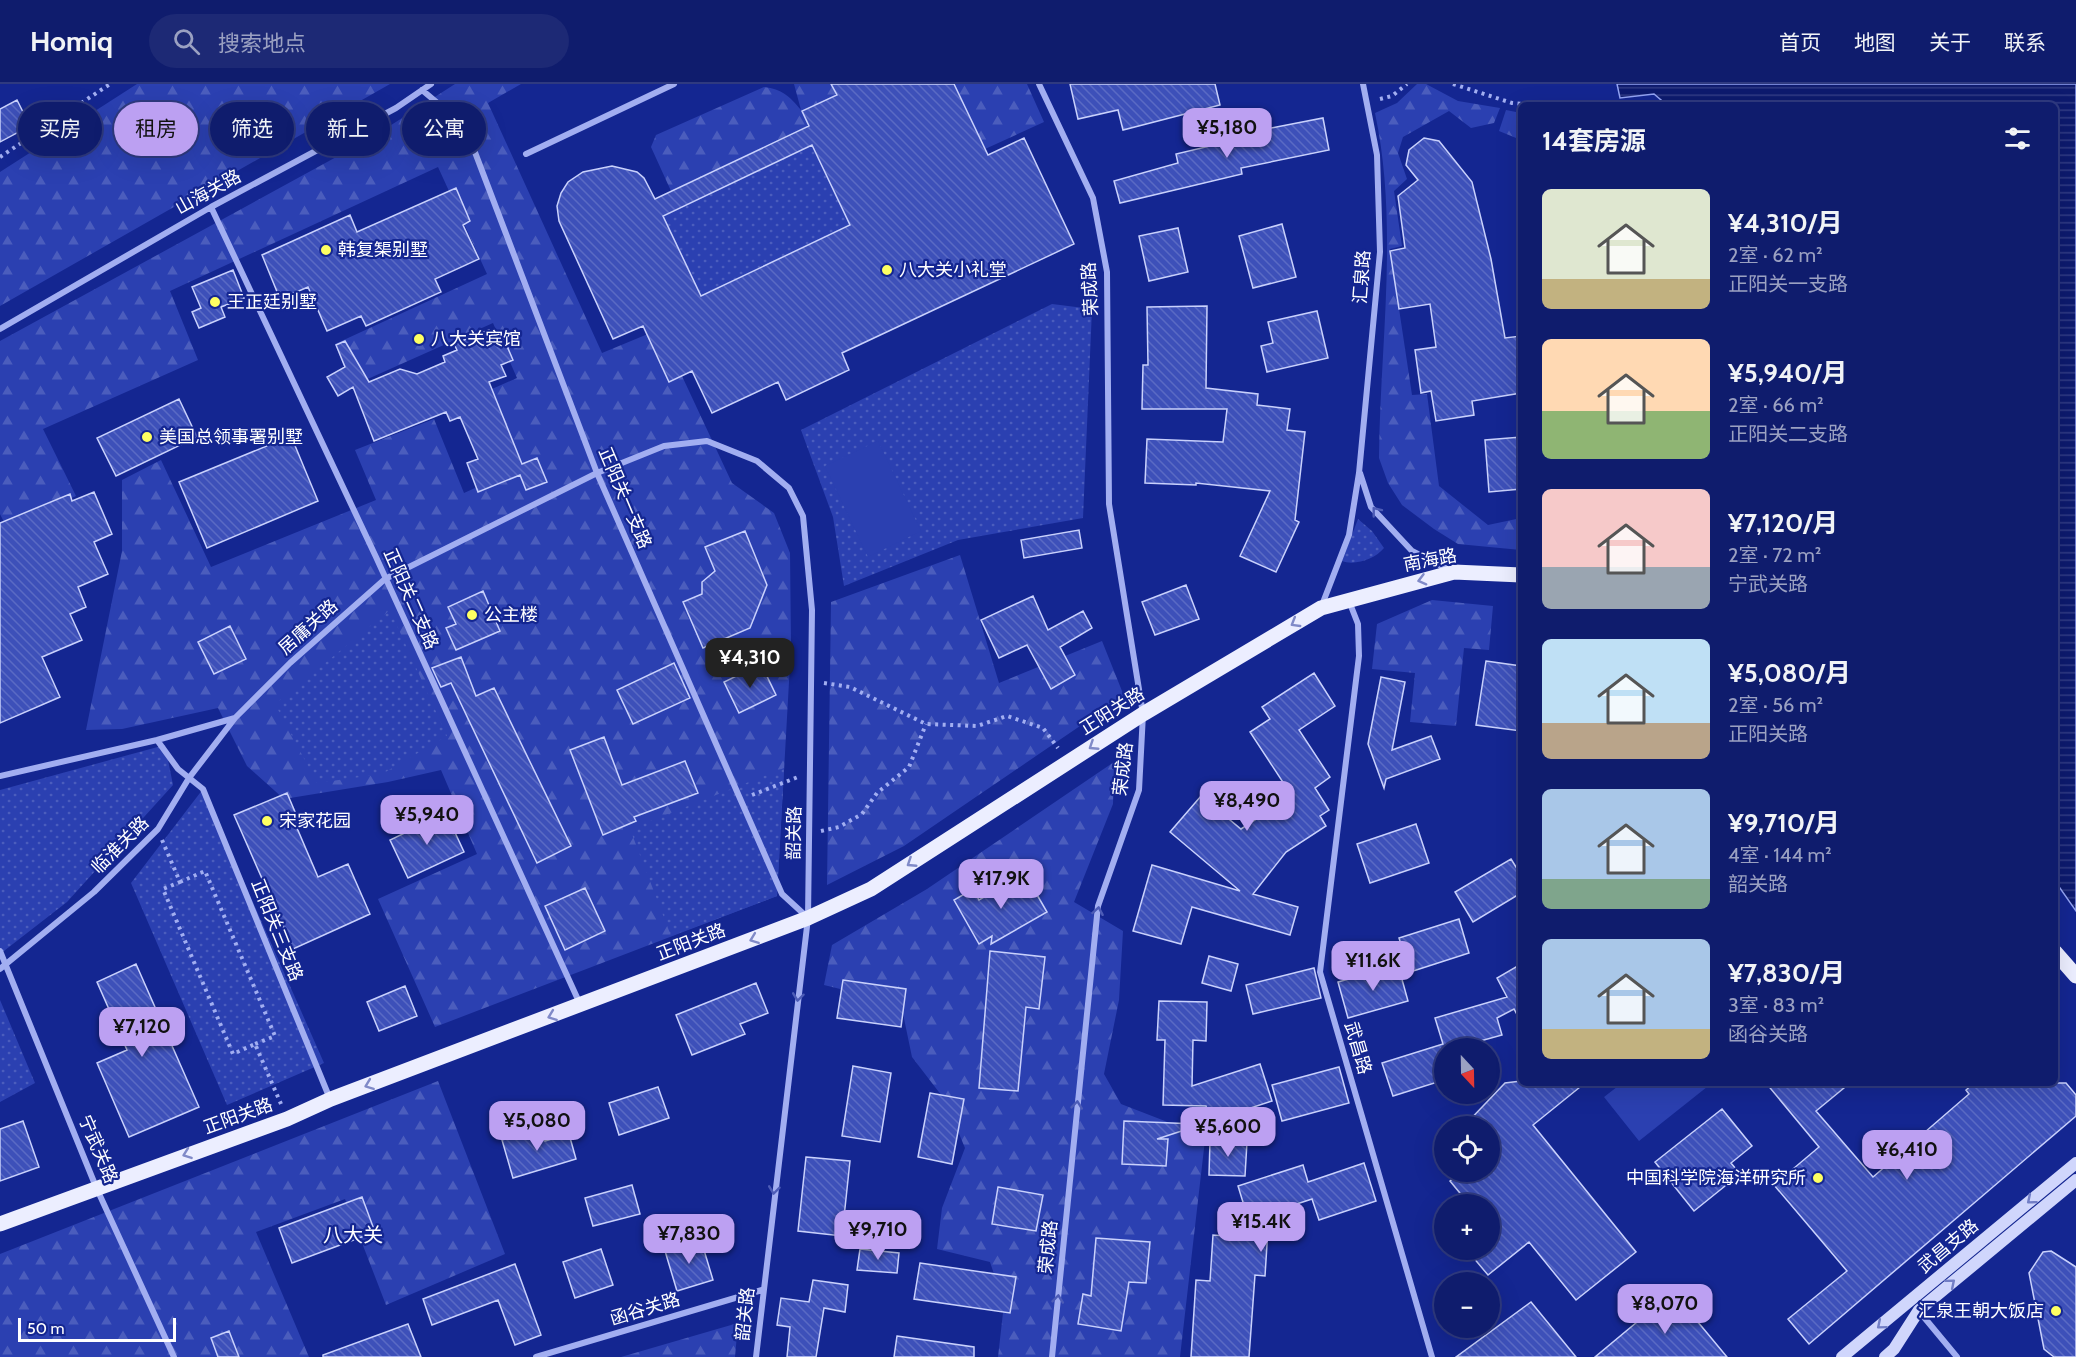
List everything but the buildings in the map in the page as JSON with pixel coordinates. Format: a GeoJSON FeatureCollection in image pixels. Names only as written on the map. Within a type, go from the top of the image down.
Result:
{"type":"FeatureCollection","features":[{"type":"Feature","properties":{"kind":"main road","name":"南海路"},"geometry":{"type":"LineString","coordinates":[[1348,599],[1454,572],[1518,575]]}},
{"type":"Feature","properties":{"kind":"main road","name":"正阳关路"},"geometry":{"type":"LineString","coordinates":[[0,1224],[287,1119],[331,1099],[808,918],[871,889],[1143,714],[1321,608],[1348,599]]}},
{"type":"Feature","properties":{"kind":"main road"},"geometry":{"type":"LineString","coordinates":[[2058,955],[2076,976]]}},
{"type":"Feature","properties":{"kind":"street","name":"山海关路"},"geometry":{"type":"LineString","coordinates":[[0,328],[211,207],[396,108],[430,84]]}},
{"type":"Feature","properties":{"kind":"street"},"geometry":{"type":"LineString","coordinates":[[526,154],[674,84]]}},
{"type":"Feature","properties":{"kind":"street","name":"荣成路"},"geometry":{"type":"LineString","coordinates":[[1039,84],[1093,198],[1107,272],[1109,504],[1143,714],[1139,790],[1098,906],[1052,1357]]}},
{"type":"Feature","properties":{"kind":"street","name":"汇泉路"},"geometry":{"type":"LineString","coordinates":[[1321,608],[1349,535],[1359,473],[1380,252],[1377,155],[1363,84]]}},
{"type":"Feature","properties":{"kind":"street","name":"正阳关一支路"},"geometry":{"type":"LineString","coordinates":[[422,90],[465,126],[597,473],[782,894],[808,918]]}},
{"type":"Feature","properties":{"kind":"street","name":"正阳关二支路"},"geometry":{"type":"LineString","coordinates":[[211,207],[581,1005]]}},
{"type":"Feature","properties":{"kind":"street","name":"韶关路"},"geometry":{"type":"LineString","coordinates":[[627,462],[664,446],[707,441],[757,461],[789,488],[803,516],[812,610],[808,918],[762,1290],[756,1357]]}},
{"type":"Feature","properties":{"kind":"street","name":"居庸关路"},"geometry":{"type":"LineString","coordinates":[[0,776],[157,740],[236,718],[290,663],[385,579],[597,473],[627,462]]}},
{"type":"Feature","properties":{"kind":"street"},"geometry":{"type":"LineString","coordinates":[[1359,473],[1371,507],[1412,551],[1454,572]]}},
{"type":"Feature","properties":{"kind":"street","name":"武昌路"},"geometry":{"type":"LineString","coordinates":[[1348,599],[1358,624],[1359,656],[1320,972],[1432,1357]]}},
{"type":"Feature","properties":{"kind":"street","name":"临淮关路"},"geometry":{"type":"LineString","coordinates":[[3,968],[94,892],[158,829],[189,778],[236,718]]}},
{"type":"Feature","properties":{"kind":"street","name":"正阳关三支路"},"geometry":{"type":"LineString","coordinates":[[157,740],[178,769],[203,789],[331,1099]]}},
{"type":"Feature","properties":{"kind":"street","name":"宁武关路"},"geometry":{"type":"LineString","coordinates":[[0,951],[3,968],[96,1187],[174,1357]]}},
{"type":"Feature","properties":{"kind":"street","name":"武昌支路"},"geometry":{"type":"LineString","coordinates":[[1842,1357],[2076,1163]]}},
{"type":"Feature","properties":{"kind":"street","name":"武昌支路"},"geometry":{"type":"LineString","coordinates":[[1885,1357],[1894,1349],[1918,1310],[2076,1180]]}},
{"type":"Feature","properties":{"kind":"street","name":"函谷关路"},"geometry":{"type":"LineString","coordinates":[[536,1357],[762,1290]]}},
{"type":"Feature","properties":{"kind":"street"},"geometry":{"type":"LineString","coordinates":[[1910,1300],[1957,1357]]}},
{"type":"Feature","properties":{"kind":"path"},"geometry":{"type":"LineString","coordinates":[[0,157],[110,84]]}},
{"type":"Feature","properties":{"kind":"path"},"geometry":{"type":"LineString","coordinates":[[1368,102],[1392,96],[1407,84]]}},
{"type":"Feature","properties":{"kind":"path"},"geometry":{"type":"LineString","coordinates":[[1453,84],[1518,104]]}},
{"type":"Feature","properties":{"kind":"path"},"geometry":{"type":"LineString","coordinates":[[811,681],[850,687],[926,724],[977,726],[1007,716],[1043,728],[1068,763]]}},
{"type":"Feature","properties":{"kind":"path"},"geometry":{"type":"LineString","coordinates":[[809,833],[839,827],[862,814],[878,793],[909,767],[926,724]]}},
{"type":"Feature","properties":{"kind":"path"},"geometry":{"type":"LineString","coordinates":[[740,800],[810,773]]}},
{"type":"Feature","properties":{"kind":"path"},"geometry":{"type":"LineString","coordinates":[[158,829],[180,882]]}},
{"type":"Feature","properties":{"kind":"path"},"geometry":{"type":"LineString","coordinates":[[205,871],[275,1036],[255,1044],[233,1054],[163,889],[205,871]]}},
{"type":"Feature","properties":{"kind":"path"},"geometry":{"type":"LineString","coordinates":[[255,1044],[287,1119]]}},
{"type":"Feature","properties":{"kind":"green space"},"geometry":{"type":"Polygon","coordinates":[[[137,84],[390,84],[358,102],[306,102],[306,132],[294,139],[294,102],[210,102],[210,156],[264,156],[0,306],[0,172],[25,156],[102,156],[102,106],[137,84]]]}},
{"type":"Feature","properties":{"kind":"green space"},"geometry":{"type":"Polygon","coordinates":[[[455,84],[521,84],[488,103],[602,353],[660,329],[732,483],[774,513],[790,553],[791,646],[777,896],[435,1027],[378,899],[477,854],[441,770],[388,782],[284,799],[247,766],[218,708],[122,729],[86,730],[122,551],[122,480],[161,460],[211,567],[376,500],[355,450],[434,419],[464,493],[515,470],[483,393],[517,378],[493,323],[352,386],[335,344],[487,274],[438,167],[170,291],[198,360],[43,429],[76,496],[7,528],[0,514],[0,341],[338,156],[390,156],[390,126],[402,118],[402,156],[486,156],[486,102],[427,102],[455,84]]]}},
{"type":"Feature","properties":{"kind":"green space"},"geometry":{"type":"Polygon","coordinates":[[[794,84],[831,84],[837,95],[809,126],[671,191],[651,147],[656,135],[764,87],[776,89],[785,94],[801,110],[794,84]]]}},
{"type":"Feature","properties":{"kind":"green space"},"geometry":{"type":"Polygon","coordinates":[[[954,84],[1027,84],[1044,122],[985,149],[954,84]]]}},
{"type":"Feature","properties":{"kind":"green space"},"geometry":{"type":"Polygon","coordinates":[[[1417,84],[1426,84],[1458,101],[1500,108],[1494,123],[1471,128],[1449,111],[1403,137],[1398,153],[1407,179],[1394,191],[1402,246],[1390,249],[1412,395],[1427,394],[1439,486],[1488,525],[1518,519],[1518,550],[1458,544],[1434,529],[1402,505],[1388,483],[1379,458],[1387,241],[1386,198],[1375,113],[1397,103],[1417,84]]]}},
{"type":"Feature","properties":{"kind":"green space"},"geometry":{"type":"Polygon","coordinates":[[[1506,110],[1518,112],[1518,139],[1499,131],[1506,110]]]}},
{"type":"Feature","properties":{"kind":"green space"},"geometry":{"type":"Polygon","coordinates":[[[812,145],[850,225],[701,296],[663,216],[812,145]]]}},
{"type":"Feature","properties":{"kind":"green space"},"geometry":{"type":"Polygon","coordinates":[[[1052,304],[1092,309],[1083,518],[958,540],[844,586],[833,517],[801,430],[1052,304]]]}},
{"type":"Feature","properties":{"kind":"green space"},"geometry":{"type":"Polygon","coordinates":[[[878,441],[921,531],[868,557],[825,466],[878,441]]]}},
{"type":"Feature","properties":{"kind":"green space"},"geometry":{"type":"Polygon","coordinates":[[[1358,519],[1372,531],[1384,548],[1364,560],[1353,563],[1342,561],[1358,519]]]}},
{"type":"Feature","properties":{"kind":"green space"},"geometry":{"type":"Polygon","coordinates":[[[960,555],[999,683],[1102,641],[1124,696],[904,846],[827,885],[831,602],[960,555]]]}},
{"type":"Feature","properties":{"kind":"green space"},"geometry":{"type":"Polygon","coordinates":[[[1432,600],[1493,606],[1489,650],[1464,648],[1456,726],[1410,722],[1415,673],[1372,669],[1377,624],[1432,600]]]}},
{"type":"Feature","properties":{"kind":"green space"},"geometry":{"type":"Polygon","coordinates":[[[390,610],[447,736],[382,774],[317,783],[275,704],[390,610]]]}},
{"type":"Feature","properties":{"kind":"green space"},"geometry":{"type":"Polygon","coordinates":[[[165,745],[173,785],[67,902],[0,954],[0,790],[165,745]]]}},
{"type":"Feature","properties":{"kind":"green space"},"geometry":{"type":"Polygon","coordinates":[[[1114,762],[1113,804],[1074,902],[1123,931],[1119,1000],[1104,1074],[1121,1104],[1183,1128],[1206,1131],[1180,1357],[998,1357],[1004,1304],[990,1262],[937,1249],[942,1208],[965,1148],[945,1100],[912,1057],[901,1004],[824,985],[832,945],[927,889],[1114,762]]]}},
{"type":"Feature","properties":{"kind":"green space"},"geometry":{"type":"Polygon","coordinates":[[[784,768],[777,896],[671,936],[630,829],[784,768]]]}},
{"type":"Feature","properties":{"kind":"green space"},"geometry":{"type":"Polygon","coordinates":[[[203,789],[324,1063],[227,1105],[131,883],[203,789]]]}},
{"type":"Feature","properties":{"kind":"green space"},"geometry":{"type":"Polygon","coordinates":[[[0,1000],[35,1083],[0,1102],[0,1000]]]}},
{"type":"Feature","properties":{"kind":"green space"},"geometry":{"type":"Polygon","coordinates":[[[438,1081],[505,1254],[386,1305],[345,1199],[256,1232],[309,1357],[0,1357],[0,1254],[438,1081]]]}},
{"type":"Feature","properties":{"kind":"green space"},"geometry":{"type":"Polygon","coordinates":[[[1618,1086],[1708,1086],[1639,1141],[1604,1097],[1618,1086]]]}},
{"type":"Feature","properties":{"kind":"green space"},"geometry":{"type":"Polygon","coordinates":[[[738,1323],[735,1357],[621,1357],[738,1323]]]}},
{"type":"Feature","properties":{"kind":"shaded area"},"geometry":{"type":"Polygon","coordinates":[[[1617,84],[2076,84],[2076,911],[2058,885],[2058,102],[1663,102],[1654,94],[1620,98],[1617,84]]]}},
{"type":"Feature","properties":{"kind":"place","name":"韩复榘别墅"},"geometry":{"type":"Point","coordinates":[326,250]}},
{"type":"Feature","properties":{"kind":"place","name":"八大关小礼堂"},"geometry":{"type":"Point","coordinates":[887,270]}},
{"type":"Feature","properties":{"kind":"place","name":"王正廷别墅"},"geometry":{"type":"Point","coordinates":[215,302]}},
{"type":"Feature","properties":{"kind":"place","name":"八大关宾馆"},"geometry":{"type":"Point","coordinates":[419,339]}},
{"type":"Feature","properties":{"kind":"place","name":"美国总领事署别墅"},"geometry":{"type":"Point","coordinates":[147,437]}},
{"type":"Feature","properties":{"kind":"place","name":"公主楼"},"geometry":{"type":"Point","coordinates":[472,615]}},
{"type":"Feature","properties":{"kind":"place","name":"宋家花园"},"geometry":{"type":"Point","coordinates":[267,821]}},
{"type":"Feature","properties":{"kind":"place","name":"中国科学院海洋研究所"},"geometry":{"type":"Point","coordinates":[1818,1178]}},
{"type":"Feature","properties":{"kind":"place","name":"汇泉王朝大饭店"},"geometry":{"type":"Point","coordinates":[2056,1311]}},
{"type":"Feature","properties":{"kind":"district","name":"八大关"},"geometry":{"type":"Point","coordinates":[353,1235]}}]}
